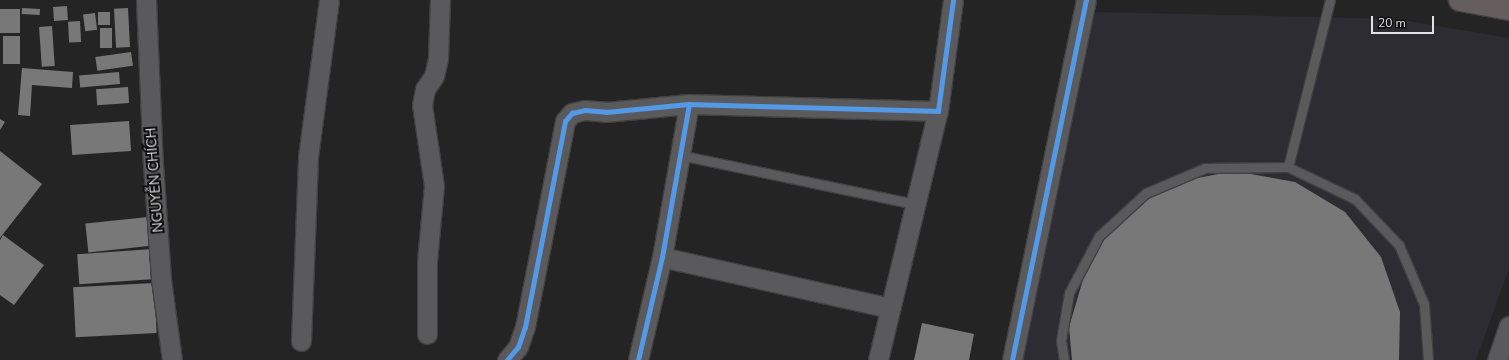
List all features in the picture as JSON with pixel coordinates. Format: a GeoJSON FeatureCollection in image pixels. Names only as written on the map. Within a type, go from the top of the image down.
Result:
{"type":"FeatureCollection","features":[{"type":"Feature","properties":{"kind":"main road"},"geometry":{"type":"LineString","coordinates":[[1460,0],[1509,9]]}},
{"type":"Feature","properties":{"kind":"street","name":"NGUYỄN CHÍCH"},"geometry":{"type":"LineString","coordinates":[[146,0],[160,271],[172,360]]}},
{"type":"Feature","properties":{"kind":"street"},"geometry":{"type":"LineString","coordinates":[[301,341],[308,157],[329,0]]}},
{"type":"Feature","properties":{"kind":"street"},"geometry":{"type":"LineString","coordinates":[[427,334],[427,261],[434,186],[422,105],[425,89],[434,76],[438,59],[440,0]]}},
{"type":"Feature","properties":{"kind":"street"},"geometry":{"type":"LineString","coordinates":[[878,360],[938,111],[953,0]]}},
{"type":"Feature","properties":{"kind":"street"},"geometry":{"type":"LineString","coordinates":[[1012,360],[1086,0]]}},
{"type":"Feature","properties":{"kind":"street"},"geometry":{"type":"LineString","coordinates":[[507,360],[518,347],[525,327],[565,121],[572,113],[584,110],[606,112],[689,104],[938,111]]}},
{"type":"Feature","properties":{"kind":"street"},"geometry":{"type":"LineString","coordinates":[[638,360],[662,257],[689,104]]}},
{"type":"Feature","properties":{"kind":"street"},"geometry":{"type":"LineString","coordinates":[[662,257],[890,308]]}},
{"type":"Feature","properties":{"kind":"street"},"geometry":{"type":"LineString","coordinates":[[1497,360],[1509,326]]}},
{"type":"Feature","properties":{"kind":"lane"},"geometry":{"type":"LineString","coordinates":[[1288,167],[1330,0]]}},
{"type":"Feature","properties":{"kind":"lane"},"geometry":{"type":"LineString","coordinates":[[680,155],[915,204]]}},
{"type":"Feature","properties":{"kind":"lane"},"geometry":{"type":"LineString","coordinates":[[1064,360],[1061,340],[1070,294],[1099,236],[1146,193],[1205,168],[1288,167],[1355,199],[1399,245],[1424,304],[1428,360]]}},
{"type":"Feature","properties":{"kind":"shaded area"},"geometry":{"type":"Polygon","coordinates":[[[1095,12],[1397,19],[1509,38],[1509,268],[1476,360],[1020,360],[1095,12]]]}},
{"type":"Feature","properties":{"kind":"building"},"geometry":{"type":"Polygon","coordinates":[[[67,6],[68,20],[54,21],[53,7],[67,6]]]}},
{"type":"Feature","properties":{"kind":"building"},"geometry":{"type":"Polygon","coordinates":[[[22,8],[40,9],[40,15],[22,14],[22,8]]]}},
{"type":"Feature","properties":{"kind":"building"},"geometry":{"type":"Polygon","coordinates":[[[128,8],[130,47],[116,48],[114,9],[128,8]]]}},
{"type":"Feature","properties":{"kind":"building"},"geometry":{"type":"Polygon","coordinates":[[[0,9],[20,9],[20,33],[0,33],[0,9]]]}},
{"type":"Feature","properties":{"kind":"building"},"geometry":{"type":"Polygon","coordinates":[[[98,12],[110,12],[110,25],[98,25],[98,12]]]}},
{"type":"Feature","properties":{"kind":"building"},"geometry":{"type":"Polygon","coordinates":[[[95,13],[97,30],[85,31],[83,14],[95,13]]]}},
{"type":"Feature","properties":{"kind":"building"},"geometry":{"type":"Polygon","coordinates":[[[80,21],[81,42],[69,43],[68,22],[80,21]]]}},
{"type":"Feature","properties":{"kind":"building"},"geometry":{"type":"Polygon","coordinates":[[[52,26],[55,66],[42,67],[39,27],[52,26]]]}},
{"type":"Feature","properties":{"kind":"building"},"geometry":{"type":"Polygon","coordinates":[[[100,28],[112,28],[112,48],[100,48],[100,28]]]}},
{"type":"Feature","properties":{"kind":"building"},"geometry":{"type":"Polygon","coordinates":[[[3,36],[20,36],[20,64],[3,64],[3,36]]]}},
{"type":"Feature","properties":{"kind":"building"},"geometry":{"type":"Polygon","coordinates":[[[131,52],[133,66],[97,71],[95,57],[131,52]]]}},
{"type":"Feature","properties":{"kind":"building"},"geometry":{"type":"Polygon","coordinates":[[[22,68],[73,72],[72,88],[32,85],[30,116],[18,115],[22,68]]]}},
{"type":"Feature","properties":{"kind":"building"},"geometry":{"type":"Polygon","coordinates":[[[119,72],[120,84],[80,87],[79,75],[119,72]]]}},
{"type":"Feature","properties":{"kind":"building"},"geometry":{"type":"Polygon","coordinates":[[[128,87],[129,103],[97,105],[96,89],[128,87]]]}},
{"type":"Feature","properties":{"kind":"building"},"geometry":{"type":"Polygon","coordinates":[[[0,119],[5,122],[0,130],[0,119]]]}},
{"type":"Feature","properties":{"kind":"building"},"geometry":{"type":"Polygon","coordinates":[[[129,121],[131,151],[72,155],[70,125],[129,121]]]}},
{"type":"Feature","properties":{"kind":"building"},"geometry":{"type":"Polygon","coordinates":[[[0,151],[42,184],[0,238],[0,151]]]}},
{"type":"Feature","properties":{"kind":"building"},"geometry":{"type":"Polygon","coordinates":[[[1234,171],[1295,182],[1345,212],[1381,257],[1400,312],[1399,360],[1072,360],[1069,327],[1090,256],[1127,211],[1177,182],[1234,171]]]}},
{"type":"Feature","properties":{"kind":"building"},"geometry":{"type":"Polygon","coordinates":[[[148,217],[151,246],[88,252],[85,224],[148,217]]]}},
{"type":"Feature","properties":{"kind":"building"},"geometry":{"type":"Polygon","coordinates":[[[3,235],[44,265],[14,305],[0,295],[0,240],[3,235]]]}},
{"type":"Feature","properties":{"kind":"building"},"geometry":{"type":"Polygon","coordinates":[[[153,249],[155,279],[79,284],[77,254],[153,249]]]}},
{"type":"Feature","properties":{"kind":"building"},"geometry":{"type":"Polygon","coordinates":[[[154,283],[157,333],[76,337],[73,287],[154,283]]]}},
{"type":"Feature","properties":{"kind":"building"},"geometry":{"type":"Polygon","coordinates":[[[922,323],[974,334],[969,360],[914,360],[922,323]]]}},
{"type":"Feature","properties":{"kind":"cycle path"},"geometry":{"type":"LineString","coordinates":[[638,360],[662,257],[689,104],[938,111],[953,0]]}},
{"type":"Feature","properties":{"kind":"cycle path"},"geometry":{"type":"LineString","coordinates":[[1012,360],[1086,0]]}},
{"type":"Feature","properties":{"kind":"cycle path"},"geometry":{"type":"LineString","coordinates":[[507,360],[518,347],[525,327],[565,121],[572,113],[585,110],[606,112],[689,104]]}}]}
